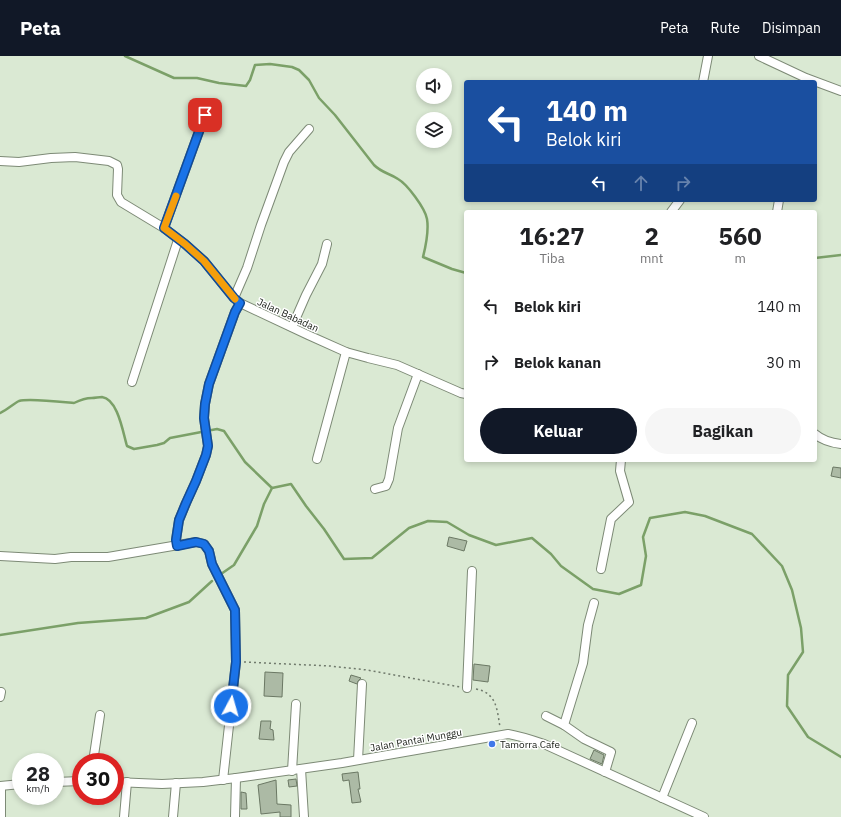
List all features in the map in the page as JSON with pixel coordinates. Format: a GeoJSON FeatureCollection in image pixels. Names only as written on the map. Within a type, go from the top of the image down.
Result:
{"type":"FeatureCollection","features":[{"type":"Feature","properties":{"kind":"street"},"geometry":{"type":"LineString","coordinates":[[703,80],[708,56]]}},
{"type":"Feature","properties":{"kind":"street"},"geometry":{"type":"LineString","coordinates":[[758,56],[805,80]]}},
{"type":"Feature","properties":{"kind":"street"},"geometry":{"type":"LineString","coordinates":[[817,84],[841,91]]}},
{"type":"Feature","properties":{"kind":"street"},"geometry":{"type":"LineString","coordinates":[[164,228],[205,115]]}},
{"type":"Feature","properties":{"kind":"street"},"geometry":{"type":"LineString","coordinates":[[177,546],[176,540],[179,520],[196,481],[208,446],[204,418],[209,384],[235,312],[237,301],[261,225],[284,162],[289,152],[309,129]]}},
{"type":"Feature","properties":{"kind":"street","name":"Jalan Babadan"},"geometry":{"type":"LineString","coordinates":[[0,161],[19,162],[75,157],[102,159],[113,162],[117,165],[118,169],[117,195],[121,202],[164,228],[185,244],[204,261],[237,301],[346,352],[397,365],[464,394]]}},
{"type":"Feature","properties":{"kind":"street"},"geometry":{"type":"LineString","coordinates":[[132,382],[178,240]]}},
{"type":"Feature","properties":{"kind":"street"},"geometry":{"type":"LineString","coordinates":[[292,327],[322,264],[327,244]]}},
{"type":"Feature","properties":{"kind":"street"},"geometry":{"type":"LineString","coordinates":[[317,459],[346,352]]}},
{"type":"Feature","properties":{"kind":"street"},"geometry":{"type":"LineString","coordinates":[[375,489],[386,486],[389,479],[398,428],[418,374]]}},
{"type":"Feature","properties":{"kind":"street"},"geometry":{"type":"LineString","coordinates":[[817,436],[833,443],[841,444]]}},
{"type":"Feature","properties":{"kind":"street"},"geometry":{"type":"LineString","coordinates":[[601,569],[611,519],[629,502],[620,470],[621,462]]}},
{"type":"Feature","properties":{"kind":"street"},"geometry":{"type":"LineString","coordinates":[[0,556],[55,559],[108,557],[196,542],[204,544],[209,551],[212,564],[235,610],[236,662],[223,780]]}},
{"type":"Feature","properties":{"kind":"street"},"geometry":{"type":"LineString","coordinates":[[467,688],[472,571]]}},
{"type":"Feature","properties":{"kind":"street"},"geometry":{"type":"LineString","coordinates":[[564,725],[583,663],[588,625],[594,603]]}},
{"type":"Feature","properties":{"kind":"street"},"geometry":{"type":"LineString","coordinates":[[358,760],[362,684]]}},
{"type":"Feature","properties":{"kind":"street"},"geometry":{"type":"LineString","coordinates":[[292,771],[296,704]]}},
{"type":"Feature","properties":{"kind":"street"},"geometry":{"type":"LineString","coordinates":[[95,753],[100,715]]}},
{"type":"Feature","properties":{"kind":"street"},"geometry":{"type":"LineString","coordinates":[[546,716],[564,725],[584,739],[612,752],[605,772]]}},
{"type":"Feature","properties":{"kind":"street"},"geometry":{"type":"LineString","coordinates":[[662,798],[692,723]]}},
{"type":"Feature","properties":{"kind":"street","name":"Jalan Pantai Munggu"},"geometry":{"type":"LineString","coordinates":[[127,782],[162,784],[223,780],[292,771],[508,734],[544,744],[704,817]]}},
{"type":"Feature","properties":{"kind":"street"},"geometry":{"type":"LineString","coordinates":[[301,769],[304,817]]}},
{"type":"Feature","properties":{"kind":"street"},"geometry":{"type":"LineString","coordinates":[[235,817],[236,778]]}},
{"type":"Feature","properties":{"kind":"street"},"geometry":{"type":"LineString","coordinates":[[124,817],[127,782]]}},
{"type":"Feature","properties":{"kind":"street"},"geometry":{"type":"LineString","coordinates":[[173,817],[176,783]]}},
{"type":"Feature","properties":{"kind":"street"},"geometry":{"type":"LineString","coordinates":[[1,817],[1,786],[12,785]]}},
{"type":"Feature","properties":{"kind":"path"},"geometry":{"type":"LineString","coordinates":[[236,662],[330,666],[367,670],[482,690],[491,697],[496,706],[501,735]]}},
{"type":"Feature","properties":{"kind":"building"},"geometry":{"type":"Polygon","coordinates":[[[833,467],[841,468],[841,478],[831,476],[833,467]]]}},
{"type":"Feature","properties":{"kind":"building"},"geometry":{"type":"Polygon","coordinates":[[[449,537],[467,541],[464,551],[447,546],[449,537]]]}},
{"type":"Feature","properties":{"kind":"building"},"geometry":{"type":"Polygon","coordinates":[[[474,664],[490,666],[488,682],[473,680],[474,664]]]}},
{"type":"Feature","properties":{"kind":"building"},"geometry":{"type":"Polygon","coordinates":[[[265,672],[283,673],[282,697],[264,696],[265,672]]]}},
{"type":"Feature","properties":{"kind":"building"},"geometry":{"type":"Polygon","coordinates":[[[351,675],[361,678],[357,684],[349,681],[351,675]]]}},
{"type":"Feature","properties":{"kind":"building"},"geometry":{"type":"Polygon","coordinates":[[[261,721],[271,721],[270,729],[273,730],[274,740],[259,739],[261,721]]]}},
{"type":"Feature","properties":{"kind":"building"},"geometry":{"type":"Polygon","coordinates":[[[594,750],[604,755],[602,764],[590,759],[594,750]]]}},
{"type":"Feature","properties":{"kind":"building"},"geometry":{"type":"Polygon","coordinates":[[[358,772],[360,789],[358,789],[361,802],[352,803],[349,780],[343,781],[342,774],[358,772]]]}},
{"type":"Feature","properties":{"kind":"building"},"geometry":{"type":"Polygon","coordinates":[[[296,779],[297,786],[289,787],[288,780],[296,779]]]}},
{"type":"Feature","properties":{"kind":"building"},"geometry":{"type":"Polygon","coordinates":[[[276,780],[277,804],[291,805],[291,817],[280,817],[280,812],[261,814],[258,785],[276,780]]]}},
{"type":"Feature","properties":{"kind":"building"},"geometry":{"type":"Polygon","coordinates":[[[241,792],[246,793],[247,809],[241,809],[241,792]]]}},
{"type":"Feature","properties":{"kind":"waterway"},"geometry":{"type":"LineString","coordinates":[[125,56],[174,78],[197,78],[219,83],[246,86],[250,80],[255,65],[270,64],[292,67],[299,70],[309,80],[319,98],[335,115],[374,165],[402,182],[411,191],[419,203],[426,214],[428,224],[423,257],[464,272]]}},
{"type":"Feature","properties":{"kind":"waterway"},"geometry":{"type":"LineString","coordinates":[[817,258],[841,255]]}},
{"type":"Feature","properties":{"kind":"waterway"},"geometry":{"type":"LineString","coordinates":[[0,413],[23,400],[46,400],[74,403],[80,400],[102,397],[108,399],[116,410],[122,425],[127,446],[134,449],[164,443],[170,438],[217,429],[224,431],[245,462],[272,488]]}},
{"type":"Feature","properties":{"kind":"waterway"},"geometry":{"type":"LineString","coordinates":[[221,574],[234,565],[257,526],[264,504],[272,488],[291,484],[344,559],[372,558],[409,528],[428,521],[447,522],[469,535],[496,545],[532,538],[551,554],[561,566],[593,589],[619,594],[641,585],[646,556],[643,537],[650,518],[685,512],[705,516],[752,534],[782,566],[792,590],[801,628],[803,652],[788,675],[787,706],[808,737],[841,757]]}},
{"type":"Feature","properties":{"kind":"waterway"},"geometry":{"type":"LineString","coordinates":[[0,635],[78,623],[146,618],[189,602],[212,581]]}},
{"type":"Feature","properties":{"kind":"slow traffic"},"geometry":{"type":"LineString","coordinates":[[176,196],[164,228],[204,261],[235,299]]}},
{"type":"Feature","properties":{"kind":"place","name":"Tamorra Cafe"},"geometry":{"type":"Point","coordinates":[492,744]}},
{"type":"Feature","properties":{"kind":"route"},"geometry":{"type":"LineString","coordinates":[[205,115],[164,228],[204,261],[234,298],[240,303],[235,312],[209,384],[204,418],[208,446],[196,481],[179,520],[176,540],[177,546],[196,542],[204,544],[209,551],[212,564],[235,610],[236,662],[231,706]]}}]}
